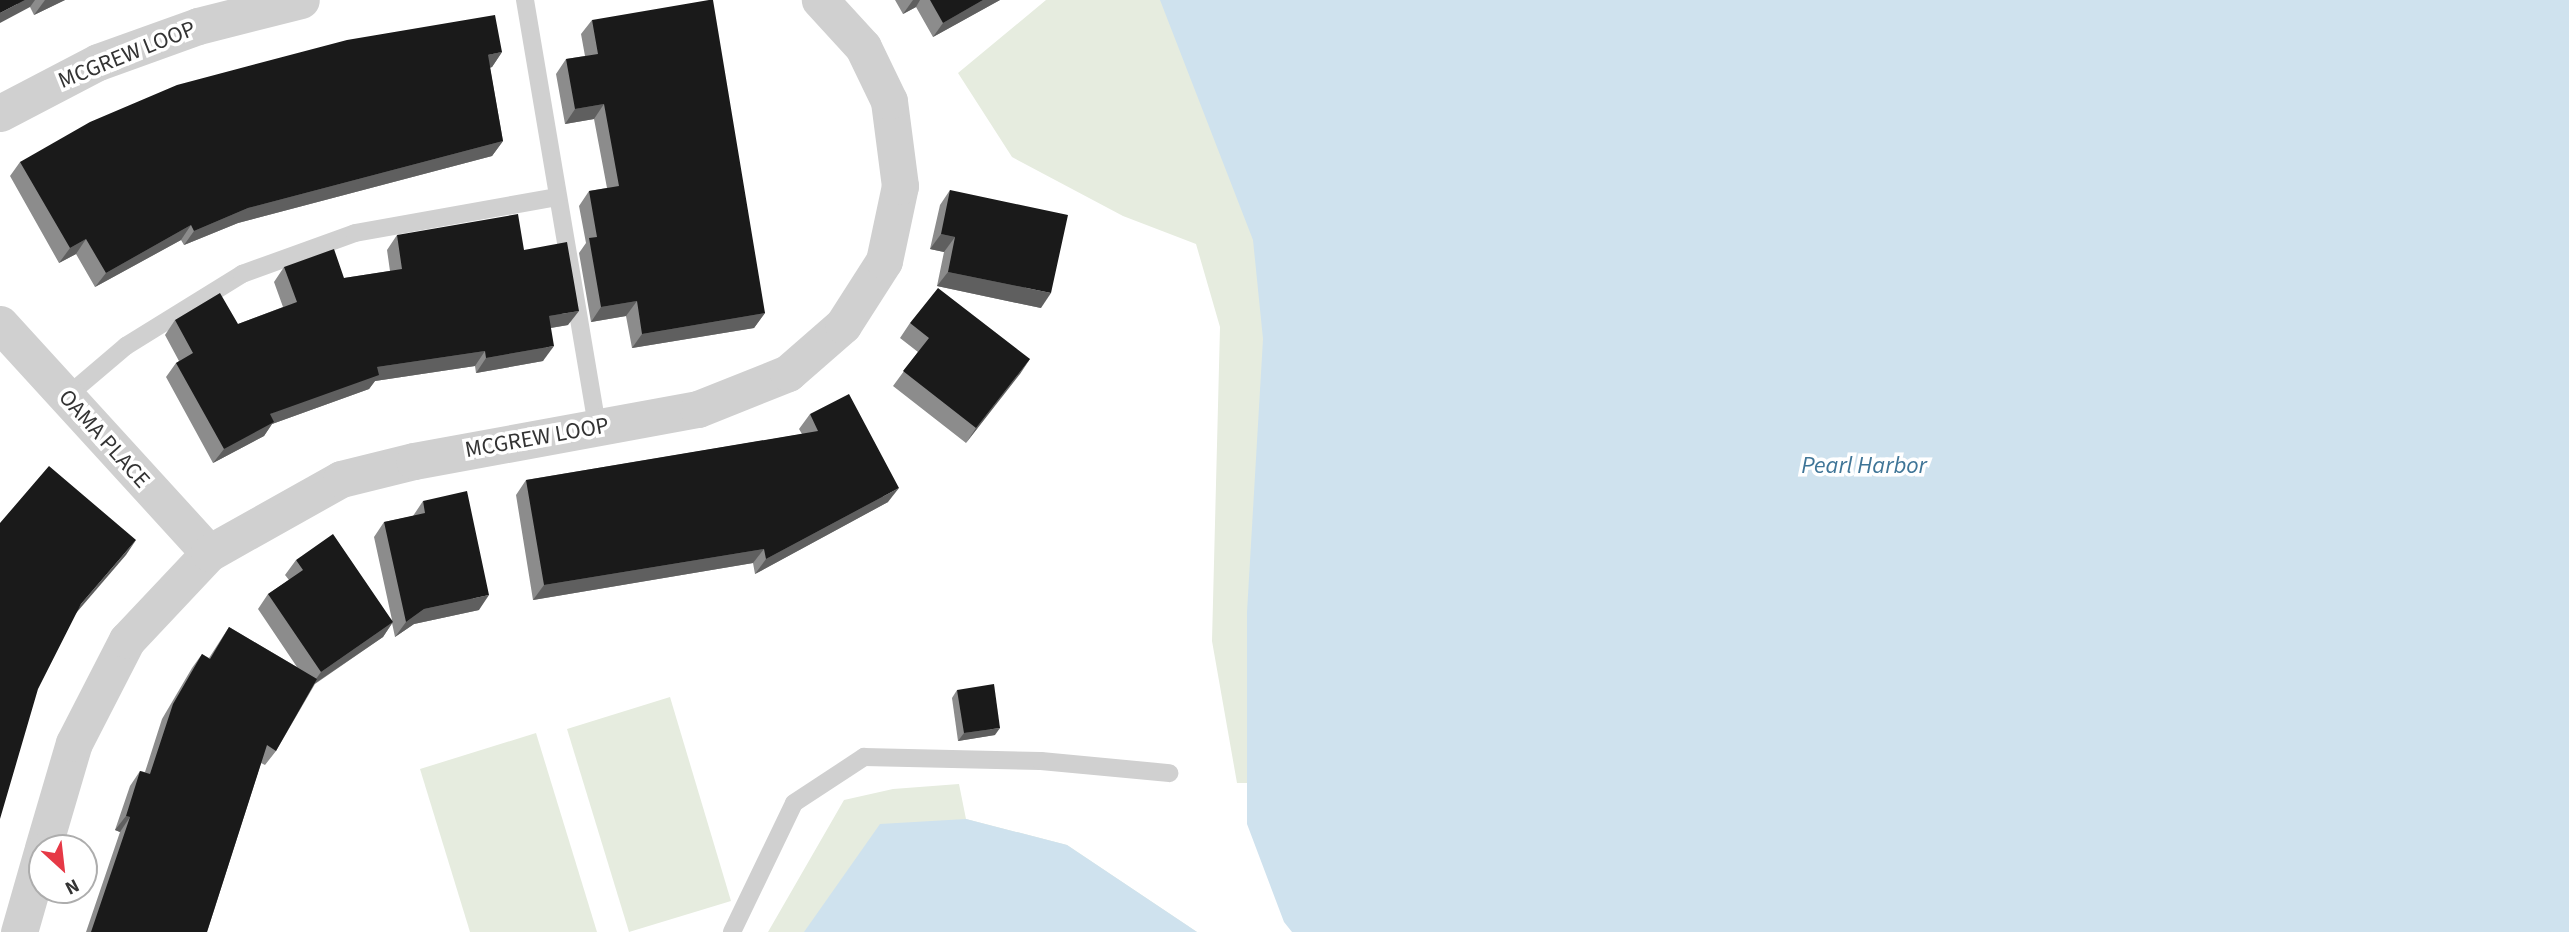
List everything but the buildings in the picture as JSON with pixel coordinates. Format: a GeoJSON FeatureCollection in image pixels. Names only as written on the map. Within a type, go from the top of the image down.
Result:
{"type":"FeatureCollection","features":[{"type":"Feature","properties":{"kind":"street","name":"MCGREW LOOP"},"geometry":{"type":"LineString","coordinates":[[0,113],[98,62],[198,26],[301,0]]}},
{"type":"Feature","properties":{"kind":"street","name":"MCGREW LOOP"},"geometry":{"type":"LineString","coordinates":[[48,834],[74,743],[127,640],[209,553],[341,479],[414,461],[698,409],[788,373],[843,325],[884,261],[900,186],[889,101],[863,47],[820,0]]}},
{"type":"Feature","properties":{"kind":"street","name":"OAMA PLACE"},"geometry":{"type":"LineString","coordinates":[[0,324],[209,553]]}},
{"type":"Feature","properties":{"kind":"street","name":"MCGREW LOOP"},"geometry":{"type":"LineString","coordinates":[[19,932],[28,901]]}},
{"type":"Feature","properties":{"kind":"lane"},"geometry":{"type":"LineString","coordinates":[[525,0],[597,427]]}},
{"type":"Feature","properties":{"kind":"lane"},"geometry":{"type":"LineString","coordinates":[[66,397],[126,346],[242,274],[355,233],[558,197]]}},
{"type":"Feature","properties":{"kind":"lane"},"geometry":{"type":"LineString","coordinates":[[732,932],[794,803],[864,757],[1041,761],[1169,773]]}},
{"type":"Feature","properties":{"kind":"shaded area"},"geometry":{"type":"Polygon","coordinates":[[[1046,0],[1187,0],[1283,242],[1296,783],[1237,783],[1212,641],[1220,327],[1196,244],[1123,216],[1012,157],[958,73],[1046,0]]]}},
{"type":"Feature","properties":{"kind":"shaded area"},"geometry":{"type":"Polygon","coordinates":[[[670,697],[731,901],[629,932],[567,729],[670,697]]]}},
{"type":"Feature","properties":{"kind":"shaded area"},"geometry":{"type":"Polygon","coordinates":[[[536,733],[597,932],[470,932],[420,769],[536,733]]]}},
{"type":"Feature","properties":{"kind":"shaded area"},"geometry":{"type":"Polygon","coordinates":[[[959,784],[966,819],[1067,845],[1197,932],[768,932],[844,800],[893,789],[959,784]]]}},
{"type":"Feature","properties":{"kind":"water","name":"Pearl Harbor"},"geometry":{"type":"Polygon","coordinates":[[[1160,0],[2569,0],[2569,932],[1292,932],[1284,922],[1247,824],[1247,612],[1263,339],[1253,240],[1160,0]]]}},
{"type":"Feature","properties":{"kind":"water"},"geometry":{"type":"Polygon","coordinates":[[[966,819],[1067,845],[1197,932],[804,932],[880,824],[966,819]]]}}]}
